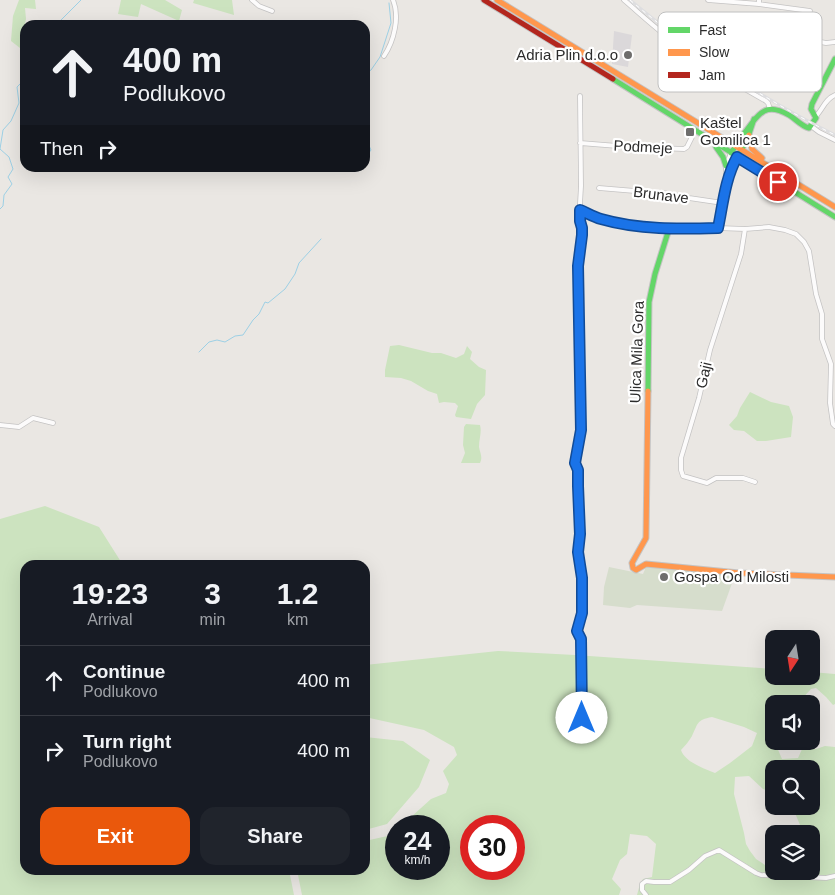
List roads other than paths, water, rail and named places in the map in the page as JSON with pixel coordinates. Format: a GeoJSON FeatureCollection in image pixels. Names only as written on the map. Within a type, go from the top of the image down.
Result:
{"type":"FeatureCollection","features":[{"type":"Feature","properties":{"kind":"street"},"geometry":{"type":"LineString","coordinates":[[252,0],[258,6],[272,11]]}},
{"type":"Feature","properties":{"kind":"street"},"geometry":{"type":"LineString","coordinates":[[384,56],[388,50],[396,18],[394,0]]}},
{"type":"Feature","properties":{"kind":"street"},"geometry":{"type":"LineString","coordinates":[[484,0],[626,86],[835,217]]}},
{"type":"Feature","properties":{"kind":"street"},"geometry":{"type":"LineString","coordinates":[[497,0],[835,207]]}},
{"type":"Feature","properties":{"kind":"street"},"geometry":{"type":"LineString","coordinates":[[624,0],[658,29]]}},
{"type":"Feature","properties":{"kind":"street"},"geometry":{"type":"LineString","coordinates":[[708,0],[759,2],[810,11]]}},
{"type":"Feature","properties":{"kind":"street"},"geometry":{"type":"LineString","coordinates":[[822,42],[835,42]]}},
{"type":"Feature","properties":{"kind":"street"},"geometry":{"type":"LineString","coordinates":[[822,84],[835,59]]}},
{"type":"Feature","properties":{"kind":"street"},"geometry":{"type":"LineString","coordinates":[[749,92],[766,101],[770,110]]}},
{"type":"Feature","properties":{"kind":"street"},"geometry":{"type":"LineString","coordinates":[[816,116],[811,109],[818,92]]}},
{"type":"Feature","properties":{"kind":"street"},"geometry":{"type":"LineString","coordinates":[[726,166],[731,153],[754,119],[761,112],[776,110],[790,116],[808,128],[827,100],[835,95]]}},
{"type":"Feature","properties":{"kind":"street"},"geometry":{"type":"LineString","coordinates":[[580,96],[580,221],[582,235],[578,266],[581,430],[575,463],[578,470],[580,534],[578,552],[582,578],[582,613],[577,631],[581,639],[582,718]]}},
{"type":"Feature","properties":{"kind":"street"},"geometry":{"type":"LineString","coordinates":[[718,228],[730,169],[742,150],[754,119]]}},
{"type":"Feature","properties":{"kind":"street"},"geometry":{"type":"LineString","coordinates":[[810,126],[835,140]]}},
{"type":"Feature","properties":{"kind":"street","name":"Podmeje"},"geometry":{"type":"LineString","coordinates":[[580,143],[684,150],[695,131]]}},
{"type":"Feature","properties":{"kind":"street"},"geometry":{"type":"LineString","coordinates":[[749,135],[752,149],[766,164]]}},
{"type":"Feature","properties":{"kind":"street"},"geometry":{"type":"LineString","coordinates":[[712,141],[723,157],[726,166],[726,184]]}},
{"type":"Feature","properties":{"kind":"street","name":"Brunave"},"geometry":{"type":"LineString","coordinates":[[598,188],[660,195],[663,193],[723,203]]}},
{"type":"Feature","properties":{"kind":"street"},"geometry":{"type":"LineString","coordinates":[[580,210],[601,219],[623,224],[669,229],[745,229],[769,227],[796,234],[809,251],[816,294],[822,314],[822,339],[831,364],[830,403],[833,424],[835,426]]}},
{"type":"Feature","properties":{"kind":"street","name":"Ulica Mila Gora"},"geometry":{"type":"LineString","coordinates":[[669,229],[658,263],[649,303],[646,538],[632,563],[632,568],[636,570],[646,564],[739,573],[835,576]]}},
{"type":"Feature","properties":{"kind":"street","name":"Gaji"},"geometry":{"type":"LineString","coordinates":[[745,229],[741,254],[710,350],[699,398],[681,458],[681,470],[684,476],[707,482],[716,478],[743,478],[755,482]]}},
{"type":"Feature","properties":{"kind":"street"},"geometry":{"type":"LineString","coordinates":[[0,425],[19,427],[33,418],[53,424]]}},
{"type":"Feature","properties":{"kind":"street"},"geometry":{"type":"LineString","coordinates":[[646,895],[642,890],[642,884],[646,881],[670,882],[689,870],[705,856],[719,850],[761,875],[826,878],[835,876]]}},
{"type":"Feature","properties":{"kind":"waterway"},"geometry":{"type":"LineString","coordinates":[[61,20],[81,0]]}},
{"type":"Feature","properties":{"kind":"waterway"},"geometry":{"type":"LineString","coordinates":[[370,71],[380,57],[391,23],[389,3]]}},
{"type":"Feature","properties":{"kind":"waterway"},"geometry":{"type":"LineString","coordinates":[[0,209],[3,206],[4,195],[12,184],[8,177],[13,169],[9,157],[0,149],[3,130],[11,121],[19,103],[17,87],[20,84]]}},
{"type":"Feature","properties":{"kind":"waterway"},"geometry":{"type":"LineString","coordinates":[[370,148],[370,151]]}},
{"type":"Feature","properties":{"kind":"waterway"},"geometry":{"type":"LineString","coordinates":[[199,352],[209,342],[217,340],[225,342],[235,336],[243,335],[259,314],[265,302],[268,303],[285,289],[295,274],[299,263],[321,239]]}},
{"type":"Feature","properties":{"kind":"railway"},"geometry":{"type":"LineString","coordinates":[[630,0],[658,23]]}},
{"type":"Feature","properties":{"kind":"railway"},"geometry":{"type":"LineString","coordinates":[[757,92],[835,135]]}},
{"type":"Feature","properties":{"kind":"place","name":"Adria Plin d.o.o"},"geometry":{"type":"Point","coordinates":[628,55]}},
{"type":"Feature","properties":{"kind":"place","name":"Kaštel Gomilica 1"},"geometry":{"type":"Point","coordinates":[690,132]}},
{"type":"Feature","properties":{"kind":"place","name":"Gospa Od Milosti"},"geometry":{"type":"Point","coordinates":[664,577]}}]}
